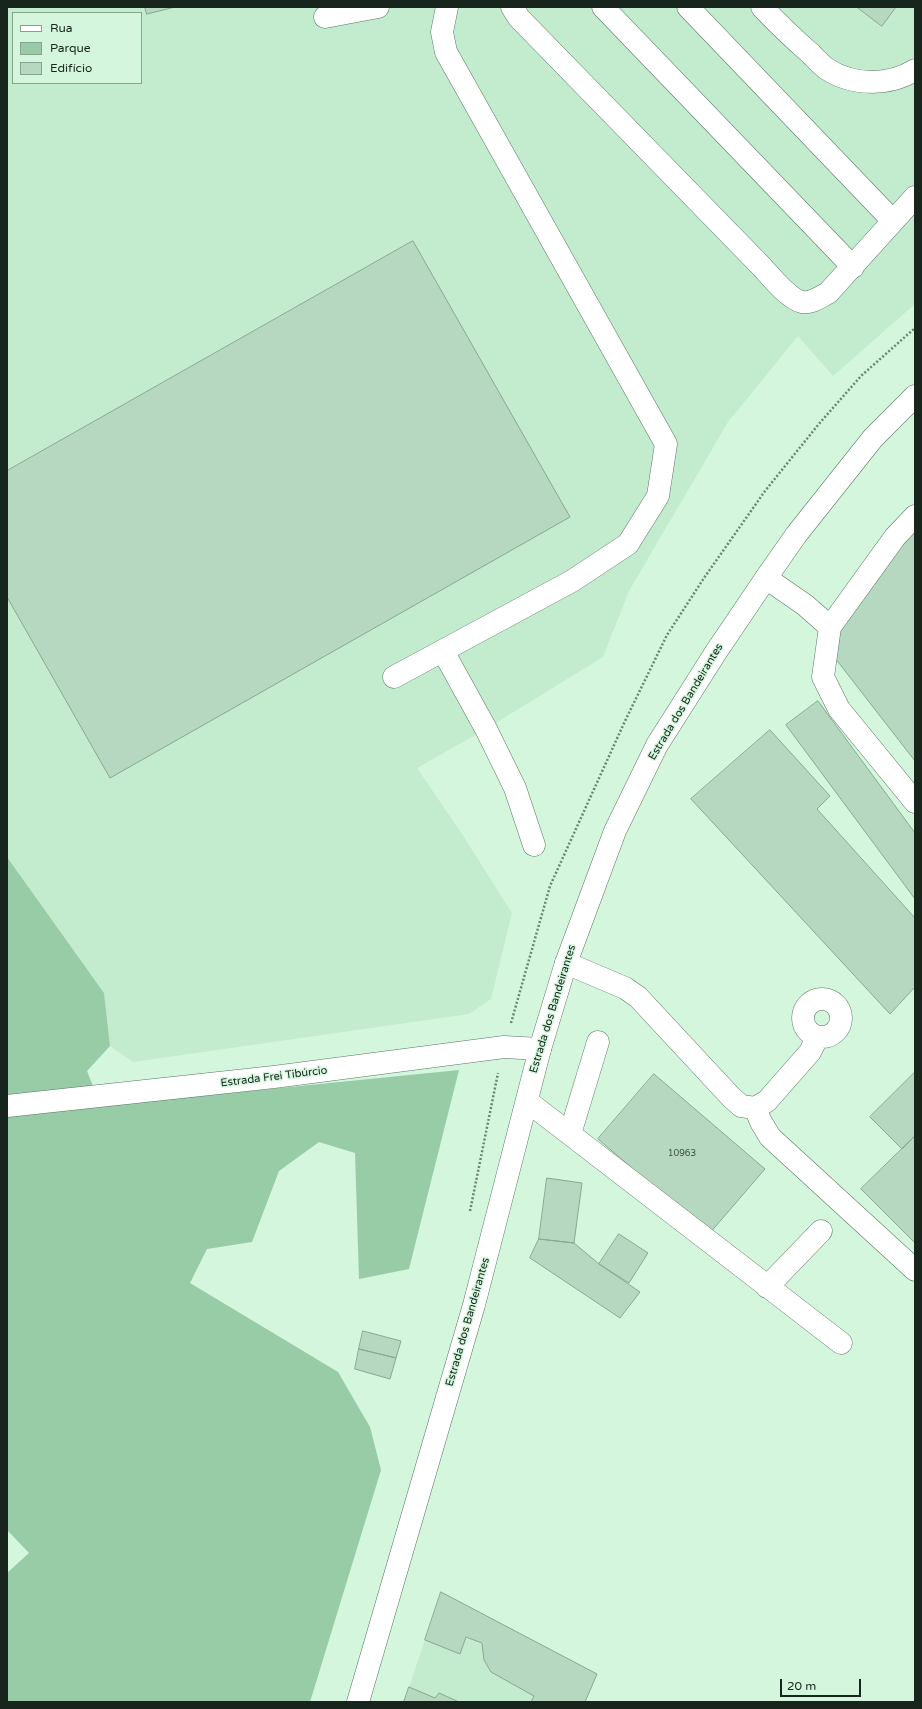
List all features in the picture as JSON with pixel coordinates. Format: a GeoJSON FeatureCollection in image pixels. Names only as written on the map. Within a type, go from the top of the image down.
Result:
{"type":"FeatureCollection","features":[{"type":"Feature","properties":{"kind":"main road"},"geometry":{"type":"LineString","coordinates":[[325,18],[378,7]]}},
{"type":"Feature","properties":{"kind":"main road"},"geometry":{"type":"LineString","coordinates":[[394,677],[572,581],[628,544],[658,496],[666,444],[446,52],[442,32],[447,7]]}},
{"type":"Feature","properties":{"kind":"main road"},"geometry":{"type":"LineString","coordinates":[[512,7],[519,18],[789,294],[801,302],[818,299],[828,293],[915,197]]}},
{"type":"Feature","properties":{"kind":"main road"},"geometry":{"type":"LineString","coordinates":[[603,7],[853,267]]}},
{"type":"Feature","properties":{"kind":"main road"},"geometry":{"type":"LineString","coordinates":[[688,7],[893,221]]}},
{"type":"Feature","properties":{"kind":"main road"},"geometry":{"type":"LineString","coordinates":[[762,7],[787,33],[827,69],[846,78],[873,82],[894,80],[915,70]]}},
{"type":"Feature","properties":{"kind":"main road","name":"Estrada dos Bandeirantes"},"geometry":{"type":"LineString","coordinates":[[358,1702],[474,1305],[540,1049],[566,964],[615,831],[657,745],[716,652],[766,578],[796,535],[873,438],[915,396]]}},
{"type":"Feature","properties":{"kind":"main road"},"geometry":{"type":"LineString","coordinates":[[915,516],[895,537],[830,627],[823,677],[839,709],[915,802]]}},
{"type":"Feature","properties":{"kind":"main road"},"geometry":{"type":"LineString","coordinates":[[766,578],[805,605],[830,627]]}},
{"type":"Feature","properties":{"kind":"main road"},"geometry":{"type":"LineString","coordinates":[[443,651],[486,729],[515,788],[534,845]]}},
{"type":"Feature","properties":{"kind":"main road"},"geometry":{"type":"LineString","coordinates":[[566,964],[625,988],[638,997],[741,1106],[755,1108],[767,1101],[810,1052],[817,1038]]}},
{"type":"Feature","properties":{"kind":"main road"},"geometry":{"type":"LineString","coordinates":[[570,1134],[598,1042]]}},
{"type":"Feature","properties":{"kind":"main road","name":"Estrada Frei Tibúrcio"},"geometry":{"type":"LineString","coordinates":[[7,1106],[274,1078],[504,1047],[540,1049]]}},
{"type":"Feature","properties":{"kind":"main road"},"geometry":{"type":"LineString","coordinates":[[527,1101],[841,1343]]}},
{"type":"Feature","properties":{"kind":"main road"},"geometry":{"type":"LineString","coordinates":[[755,1108],[770,1137],[915,1270]]}},
{"type":"Feature","properties":{"kind":"main road"},"geometry":{"type":"LineString","coordinates":[[767,1287],[821,1231]]}},
{"type":"Feature","properties":{"kind":"shaded area"},"geometry":{"type":"Polygon","coordinates":[[[7,7],[915,7],[915,304],[833,376],[798,336],[728,422],[629,591],[603,657],[486,729],[417,768],[462,834],[512,913],[491,999],[469,1014],[133,1062],[110,1046],[104,993],[7,857],[7,7]]]}},
{"type":"Feature","properties":{"kind":"shaded area"},"geometry":{"type":"Polygon","coordinates":[[[441,1592],[597,1674],[585,1702],[404,1702],[441,1592]]]}},
{"type":"Feature","properties":{"kind":"green space"},"geometry":{"type":"Polygon","coordinates":[[[7,857],[104,993],[110,1046],[87,1071],[101,1106],[459,1070],[409,1269],[359,1279],[355,1153],[319,1142],[279,1171],[252,1242],[207,1249],[190,1283],[338,1372],[370,1427],[381,1470],[310,1702],[7,1702],[7,1573],[29,1553],[7,1530],[7,857]]]}},
{"type":"Feature","properties":{"kind":"building"},"geometry":{"type":"Polygon","coordinates":[[[145,7],[175,7],[147,14],[145,7]]]}},
{"type":"Feature","properties":{"kind":"building"},"geometry":{"type":"Polygon","coordinates":[[[857,7],[896,7],[882,26],[857,7]]]}},
{"type":"Feature","properties":{"kind":"building"},"geometry":{"type":"Polygon","coordinates":[[[413,241],[570,517],[110,778],[7,597],[7,471],[413,241]]]}},
{"type":"Feature","properties":{"kind":"building"},"geometry":{"type":"Polygon","coordinates":[[[915,528],[915,761],[828,649],[915,528]]]}},
{"type":"Feature","properties":{"kind":"building"},"geometry":{"type":"Polygon","coordinates":[[[818,701],[915,833],[915,899],[786,725],[818,701]]]}},
{"type":"Feature","properties":{"kind":"building"},"geometry":{"type":"Polygon","coordinates":[[[770,730],[830,796],[817,809],[915,918],[915,987],[890,1014],[691,799],[770,730]]]}},
{"type":"Feature","properties":{"kind":"building"},"geometry":{"type":"Polygon","coordinates":[[[915,1072],[915,1136],[902,1149],[870,1117],[915,1072]]]}},
{"type":"Feature","properties":{"kind":"building"},"geometry":{"type":"Polygon","coordinates":[[[654,1074],[765,1169],[709,1234],[598,1139],[654,1074]]]}},
{"type":"Feature","properties":{"kind":"building"},"geometry":{"type":"Polygon","coordinates":[[[915,1136],[915,1243],[861,1189],[915,1136]]]}},
{"type":"Feature","properties":{"kind":"building"},"geometry":{"type":"Polygon","coordinates":[[[547,1178],[582,1183],[574,1243],[539,1239],[547,1178]]]}},
{"type":"Feature","properties":{"kind":"building"},"geometry":{"type":"Polygon","coordinates":[[[619,1234],[648,1253],[629,1283],[599,1264],[619,1234]]]}},
{"type":"Feature","properties":{"kind":"building"},"geometry":{"type":"Polygon","coordinates":[[[539,1239],[574,1243],[599,1264],[640,1292],[620,1318],[530,1258],[539,1239]]]}},
{"type":"Feature","properties":{"kind":"building"},"geometry":{"type":"Polygon","coordinates":[[[363,1331],[401,1341],[396,1358],[359,1349],[363,1331]]]}},
{"type":"Feature","properties":{"kind":"building"},"geometry":{"type":"Polygon","coordinates":[[[359,1349],[396,1358],[390,1379],[355,1369],[359,1349]]]}},
{"type":"Feature","properties":{"kind":"building"},"geometry":{"type":"Polygon","coordinates":[[[441,1592],[597,1674],[585,1702],[531,1702],[534,1696],[491,1672],[484,1660],[482,1643],[466,1637],[460,1654],[425,1640],[441,1592]]]}},
{"type":"Feature","properties":{"kind":"building"},"geometry":{"type":"Polygon","coordinates":[[[409,1687],[435,1698],[439,1693],[459,1702],[404,1702],[409,1687]]]}}]}
